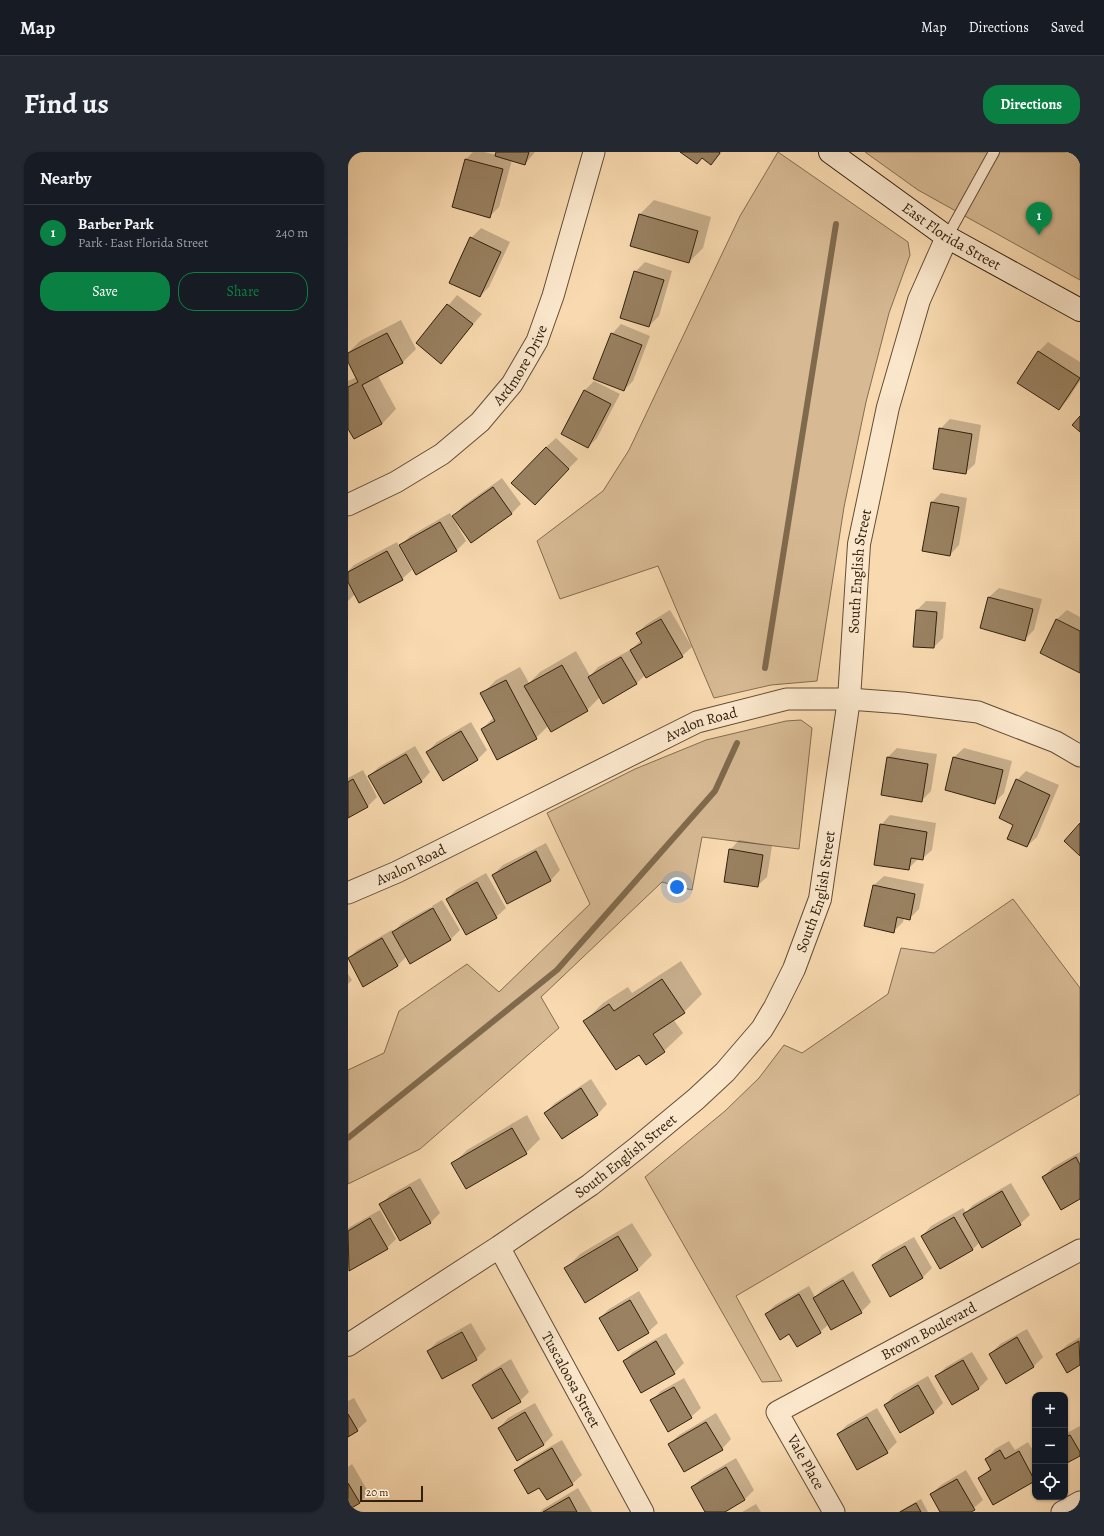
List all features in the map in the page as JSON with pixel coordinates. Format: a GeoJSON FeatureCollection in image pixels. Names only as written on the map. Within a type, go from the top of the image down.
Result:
{"type":"FeatureCollection","features":[{"type":"Feature","properties":{"kind":"street","name":"Ardmore Drive"},"geometry":{"type":"LineString","coordinates":[[348,505],[396,482],[442,454],[480,422],[512,384],[537,341],[552,296],[594,152]]}},
{"type":"Feature","properties":{"kind":"street","name":"East Florida Street"},"geometry":{"type":"LineString","coordinates":[[830,152],[948,237],[1080,310]]}},
{"type":"Feature","properties":{"kind":"street","name":"South English Street"},"geometry":{"type":"LineString","coordinates":[[348,1345],[499,1247],[590,1185],[696,1099],[725,1072],[762,1029],[794,969],[820,899],[849,699],[859,544],[888,407],[920,300],[948,237]]}},
{"type":"Feature","properties":{"kind":"street","name":"Avalon Road"},"geometry":{"type":"LineString","coordinates":[[348,893],[397,872],[697,722],[787,698],[849,699],[903,703],[978,712],[1056,742],[1080,756]]}},
{"type":"Feature","properties":{"kind":"street","name":"Tuscaloosa Street"},"geometry":{"type":"LineString","coordinates":[[499,1247],[643,1512]]}},
{"type":"Feature","properties":{"kind":"street","name":"Brown Boulevard"},"geometry":{"type":"LineString","coordinates":[[777,1412],[1079,1254]]}},
{"type":"Feature","properties":{"kind":"street","name":"Vale Place"},"geometry":{"type":"LineString","coordinates":[[777,1412],[834,1512]]}},
{"type":"Feature","properties":{"kind":"street"},"geometry":{"type":"LineString","coordinates":[[1062,1512],[1080,1502]]}},
{"type":"Feature","properties":{"kind":"lane"},"geometry":{"type":"LineString","coordinates":[[948,237],[994,152]]}},
{"type":"Feature","properties":{"kind":"shaded area"},"geometry":{"type":"Polygon","coordinates":[[[778,152],[908,242],[910,255],[889,313],[866,402],[844,507],[817,681],[771,685],[714,698],[658,566],[560,599],[537,541],[603,491],[629,450],[740,216],[778,152]]]}},
{"type":"Feature","properties":{"kind":"shaded area"},"geometry":{"type":"Polygon","coordinates":[[[865,152],[1080,152],[1080,280],[918,190],[865,152]]]}},
{"type":"Feature","properties":{"kind":"shaded area"},"geometry":{"type":"Polygon","coordinates":[[[801,720],[812,728],[799,849],[702,837],[692,890],[662,882],[541,997],[559,1028],[420,1149],[348,1184],[348,1070],[384,1053],[399,1011],[467,964],[499,992],[590,904],[547,813],[635,769],[706,740],[786,721],[801,720]]]}},
{"type":"Feature","properties":{"kind":"shaded area"},"geometry":{"type":"Polygon","coordinates":[[[1013,899],[1080,988],[1080,1094],[736,1296],[782,1381],[762,1382],[645,1177],[725,1111],[759,1078],[784,1045],[802,1053],[888,994],[901,948],[934,953],[1013,899]]]}},
{"type":"Feature","properties":{"kind":"building"},"geometry":{"type":"Polygon","coordinates":[[[496,152],[529,152],[525,165],[495,156],[496,152]]]}},
{"type":"Feature","properties":{"kind":"building"},"geometry":{"type":"Polygon","coordinates":[[[680,152],[720,153],[711,165],[702,158],[697,164],[680,152]]]}},
{"type":"Feature","properties":{"kind":"building"},"geometry":{"type":"Polygon","coordinates":[[[465,159],[503,169],[490,218],[452,207],[465,159]]]}},
{"type":"Feature","properties":{"kind":"building"},"geometry":{"type":"Polygon","coordinates":[[[639,214],[698,231],[689,263],[630,246],[639,214]]]}},
{"type":"Feature","properties":{"kind":"building"},"geometry":{"type":"Polygon","coordinates":[[[470,237],[501,252],[480,297],[449,283],[470,237]]]}},
{"type":"Feature","properties":{"kind":"building"},"geometry":{"type":"Polygon","coordinates":[[[634,271],[664,280],[649,327],[620,318],[634,271]]]}},
{"type":"Feature","properties":{"kind":"building"},"geometry":{"type":"Polygon","coordinates":[[[447,304],[473,324],[441,364],[416,343],[447,304]]]}},
{"type":"Feature","properties":{"kind":"building"},"geometry":{"type":"Polygon","coordinates":[[[387,333],[403,363],[362,385],[382,424],[354,439],[348,429],[348,387],[358,382],[348,362],[348,353],[387,333]]]}},
{"type":"Feature","properties":{"kind":"building"},"geometry":{"type":"Polygon","coordinates":[[[611,333],[642,345],[624,391],[593,379],[611,333]]]}},
{"type":"Feature","properties":{"kind":"building"},"geometry":{"type":"Polygon","coordinates":[[[1038,351],[1080,378],[1059,410],[1017,383],[1038,351]]]}},
{"type":"Feature","properties":{"kind":"building"},"geometry":{"type":"Polygon","coordinates":[[[584,390],[611,404],[588,448],[561,434],[584,390]]]}},
{"type":"Feature","properties":{"kind":"building"},"geometry":{"type":"Polygon","coordinates":[[[1080,416],[1080,432],[1072,425],[1080,416]]]}},
{"type":"Feature","properties":{"kind":"building"},"geometry":{"type":"Polygon","coordinates":[[[939,428],[972,434],[966,474],[933,469],[939,428]]]}},
{"type":"Feature","properties":{"kind":"building"},"geometry":{"type":"Polygon","coordinates":[[[546,447],[569,469],[535,505],[511,483],[546,447]]]}},
{"type":"Feature","properties":{"kind":"building"},"geometry":{"type":"Polygon","coordinates":[[[493,487],[512,514],[471,543],[452,516],[493,487]]]}},
{"type":"Feature","properties":{"kind":"building"},"geometry":{"type":"Polygon","coordinates":[[[931,502],[959,507],[950,556],[922,551],[931,502]]]}},
{"type":"Feature","properties":{"kind":"building"},"geometry":{"type":"Polygon","coordinates":[[[440,522],[457,551],[416,575],[399,545],[440,522]]]}},
{"type":"Feature","properties":{"kind":"building"},"geometry":{"type":"Polygon","coordinates":[[[387,551],[403,580],[359,603],[348,582],[348,572],[387,551]]]}},
{"type":"Feature","properties":{"kind":"building"},"geometry":{"type":"Polygon","coordinates":[[[988,597],[1033,609],[1025,641],[980,628],[988,597]]]}},
{"type":"Feature","properties":{"kind":"building"},"geometry":{"type":"Polygon","coordinates":[[[916,610],[937,612],[934,648],[913,647],[916,610]]]}},
{"type":"Feature","properties":{"kind":"building"},"geometry":{"type":"Polygon","coordinates":[[[661,619],[683,657],[646,678],[630,650],[642,643],[636,633],[661,619]]]}},
{"type":"Feature","properties":{"kind":"building"},"geometry":{"type":"Polygon","coordinates":[[[1056,619],[1080,631],[1080,673],[1040,653],[1056,619]]]}},
{"type":"Feature","properties":{"kind":"building"},"geometry":{"type":"Polygon","coordinates":[[[621,657],[637,684],[603,704],[588,677],[621,657]]]}},
{"type":"Feature","properties":{"kind":"building"},"geometry":{"type":"Polygon","coordinates":[[[562,665],[588,711],[551,732],[524,686],[562,665]]]}},
{"type":"Feature","properties":{"kind":"building"},"geometry":{"type":"Polygon","coordinates":[[[506,680],[537,739],[497,760],[481,729],[495,721],[480,693],[506,680]]]}},
{"type":"Feature","properties":{"kind":"building"},"geometry":{"type":"Polygon","coordinates":[[[461,731],[478,760],[443,781],[426,752],[461,731]]]}},
{"type":"Feature","properties":{"kind":"building"},"geometry":{"type":"Polygon","coordinates":[[[406,754],[422,782],[384,804],[368,776],[406,754]]]}},
{"type":"Feature","properties":{"kind":"building"},"geometry":{"type":"Polygon","coordinates":[[[887,757],[928,764],[922,802],[881,795],[887,757]]]}},
{"type":"Feature","properties":{"kind":"building"},"geometry":{"type":"Polygon","coordinates":[[[953,757],[1003,770],[995,804],[945,790],[953,757]]]}},
{"type":"Feature","properties":{"kind":"building"},"geometry":{"type":"Polygon","coordinates":[[[353,779],[368,807],[348,818],[348,782],[353,779]]]}},
{"type":"Feature","properties":{"kind":"building"},"geometry":{"type":"Polygon","coordinates":[[[1016,779],[1050,795],[1027,847],[1007,839],[1013,825],[999,818],[1016,779]]]}},
{"type":"Feature","properties":{"kind":"building"},"geometry":{"type":"Polygon","coordinates":[[[1080,823],[1080,856],[1064,841],[1080,823]]]}},
{"type":"Feature","properties":{"kind":"building"},"geometry":{"type":"Polygon","coordinates":[[[880,824],[927,832],[923,860],[911,858],[909,870],[874,865],[880,824]]]}},
{"type":"Feature","properties":{"kind":"building"},"geometry":{"type":"Polygon","coordinates":[[[729,849],[763,855],[758,887],[724,882],[729,849]]]}},
{"type":"Feature","properties":{"kind":"building"},"geometry":{"type":"Polygon","coordinates":[[[536,851],[551,881],[507,904],[492,875],[536,851]]]}},
{"type":"Feature","properties":{"kind":"building"},"geometry":{"type":"Polygon","coordinates":[[[477,882],[497,918],[466,935],[446,899],[477,882]]]}},
{"type":"Feature","properties":{"kind":"building"},"geometry":{"type":"Polygon","coordinates":[[[873,885],[915,894],[910,920],[897,917],[894,933],[864,926],[873,885]]]}},
{"type":"Feature","properties":{"kind":"building"},"geometry":{"type":"Polygon","coordinates":[[[433,908],[451,940],[410,964],[392,932],[433,908]]]}},
{"type":"Feature","properties":{"kind":"building"},"geometry":{"type":"Polygon","coordinates":[[[382,938],[398,966],[363,987],[348,958],[382,938]]]}},
{"type":"Feature","properties":{"kind":"building"},"geometry":{"type":"Polygon","coordinates":[[[662,979],[685,1013],[653,1034],[665,1052],[646,1065],[639,1055],[616,1070],[583,1021],[609,1004],[614,1011],[662,979]]]}},
{"type":"Feature","properties":{"kind":"building"},"geometry":{"type":"Polygon","coordinates":[[[581,1088],[598,1115],[562,1139],[544,1113],[581,1088]]]}},
{"type":"Feature","properties":{"kind":"building"},"geometry":{"type":"Polygon","coordinates":[[[512,1128],[527,1154],[466,1189],[451,1163],[512,1128]]]}},
{"type":"Feature","properties":{"kind":"building"},"geometry":{"type":"Polygon","coordinates":[[[1076,1157],[1080,1165],[1080,1199],[1061,1210],[1042,1177],[1076,1157]]]}},
{"type":"Feature","properties":{"kind":"building"},"geometry":{"type":"Polygon","coordinates":[[[410,1187],[431,1223],[400,1241],[379,1204],[410,1187]]]}},
{"type":"Feature","properties":{"kind":"building"},"geometry":{"type":"Polygon","coordinates":[[[1002,1191],[1021,1225],[982,1248],[963,1214],[1002,1191]]]}},
{"type":"Feature","properties":{"kind":"building"},"geometry":{"type":"Polygon","coordinates":[[[954,1217],[973,1250],[940,1269],[921,1236],[954,1217]]]}},
{"type":"Feature","properties":{"kind":"building"},"geometry":{"type":"Polygon","coordinates":[[[370,1218],[388,1249],[349,1271],[348,1231],[370,1218]]]}},
{"type":"Feature","properties":{"kind":"building"},"geometry":{"type":"Polygon","coordinates":[[[618,1236],[638,1270],[585,1303],[564,1268],[618,1236]]]}},
{"type":"Feature","properties":{"kind":"building"},"geometry":{"type":"Polygon","coordinates":[[[905,1246],[923,1278],[890,1297],[872,1265],[905,1246]]]}},
{"type":"Feature","properties":{"kind":"building"},"geometry":{"type":"Polygon","coordinates":[[[843,1280],[862,1313],[831,1330],[813,1298],[843,1280]]]}},
{"type":"Feature","properties":{"kind":"building"},"geometry":{"type":"Polygon","coordinates":[[[799,1294],[821,1333],[797,1347],[789,1334],[780,1340],[765,1314],[799,1294]]]}},
{"type":"Feature","properties":{"kind":"building"},"geometry":{"type":"Polygon","coordinates":[[[630,1300],[649,1333],[618,1351],[599,1318],[630,1300]]]}},
{"type":"Feature","properties":{"kind":"building"},"geometry":{"type":"Polygon","coordinates":[[[462,1332],[477,1360],[442,1379],[427,1351],[462,1332]]]}},
{"type":"Feature","properties":{"kind":"building"},"geometry":{"type":"Polygon","coordinates":[[[1017,1337],[1034,1367],[1006,1384],[989,1354],[1017,1337]]]}},
{"type":"Feature","properties":{"kind":"building"},"geometry":{"type":"Polygon","coordinates":[[[656,1341],[675,1374],[641,1393],[623,1361],[656,1341]]]}},
{"type":"Feature","properties":{"kind":"building"},"geometry":{"type":"Polygon","coordinates":[[[1079,1341],[1080,1365],[1067,1373],[1056,1354],[1079,1341]]]}},
{"type":"Feature","properties":{"kind":"building"},"geometry":{"type":"Polygon","coordinates":[[[963,1360],[979,1389],[952,1405],[935,1376],[963,1360]]]}},
{"type":"Feature","properties":{"kind":"building"},"geometry":{"type":"Polygon","coordinates":[[[501,1368],[521,1402],[492,1419],[472,1385],[501,1368]]]}},
{"type":"Feature","properties":{"kind":"building"},"geometry":{"type":"Polygon","coordinates":[[[918,1385],[934,1413],[900,1433],[884,1405],[918,1385]]]}},
{"type":"Feature","properties":{"kind":"building"},"geometry":{"type":"Polygon","coordinates":[[[674,1387],[692,1418],[668,1432],[650,1400],[674,1387]]]}},
{"type":"Feature","properties":{"kind":"building"},"geometry":{"type":"Polygon","coordinates":[[[525,1412],[544,1445],[517,1461],[498,1428],[525,1412]]]}},
{"type":"Feature","properties":{"kind":"building"},"geometry":{"type":"Polygon","coordinates":[[[348,1414],[358,1431],[348,1437],[348,1414]]]}},
{"type":"Feature","properties":{"kind":"building"},"geometry":{"type":"Polygon","coordinates":[[[867,1417],[888,1453],[857,1470],[837,1434],[867,1417]]]}},
{"type":"Feature","properties":{"kind":"building"},"geometry":{"type":"Polygon","coordinates":[[[706,1422],[723,1450],[684,1472],[668,1444],[706,1422]]]}},
{"type":"Feature","properties":{"kind":"building"},"geometry":{"type":"Polygon","coordinates":[[[1070,1435],[1080,1452],[1080,1456],[1068,1462],[1068,1436],[1070,1435]]]}},
{"type":"Feature","properties":{"kind":"building"},"geometry":{"type":"Polygon","coordinates":[[[552,1448],[573,1485],[547,1500],[539,1488],[528,1494],[514,1470],[552,1448]]]}},
{"type":"Feature","properties":{"kind":"building"},"geometry":{"type":"Polygon","coordinates":[[[1000,1450],[1005,1459],[1019,1451],[1032,1475],[1032,1483],[993,1505],[978,1478],[991,1470],[985,1459],[1000,1450]]]}},
{"type":"Feature","properties":{"kind":"building"},"geometry":{"type":"Polygon","coordinates":[[[726,1467],[745,1500],[725,1512],[705,1512],[691,1487],[726,1467]]]}},
{"type":"Feature","properties":{"kind":"building"},"geometry":{"type":"Polygon","coordinates":[[[957,1479],[975,1510],[971,1512],[940,1512],[930,1494],[957,1479]]]}},
{"type":"Feature","properties":{"kind":"building"},"geometry":{"type":"Polygon","coordinates":[[[348,1483],[360,1503],[348,1510],[348,1483]]]}},
{"type":"Feature","properties":{"kind":"building"},"geometry":{"type":"Polygon","coordinates":[[[569,1497],[577,1512],[543,1512],[569,1497]]]}},
{"type":"Feature","properties":{"kind":"building"},"geometry":{"type":"Polygon","coordinates":[[[916,1503],[921,1512],[900,1512],[916,1503]]]}},
{"type":"Feature","properties":{"kind":"waterway"},"geometry":{"type":"LineString","coordinates":[[765,668],[836,224]]}},
{"type":"Feature","properties":{"kind":"waterway"},"geometry":{"type":"LineString","coordinates":[[348,1138],[557,970],[715,791],[737,743]]}},
{"type":"Feature","properties":{"kind":"place","name":"Barber Park"},"geometry":{"type":"Point","coordinates":[1039,235]}}]}
